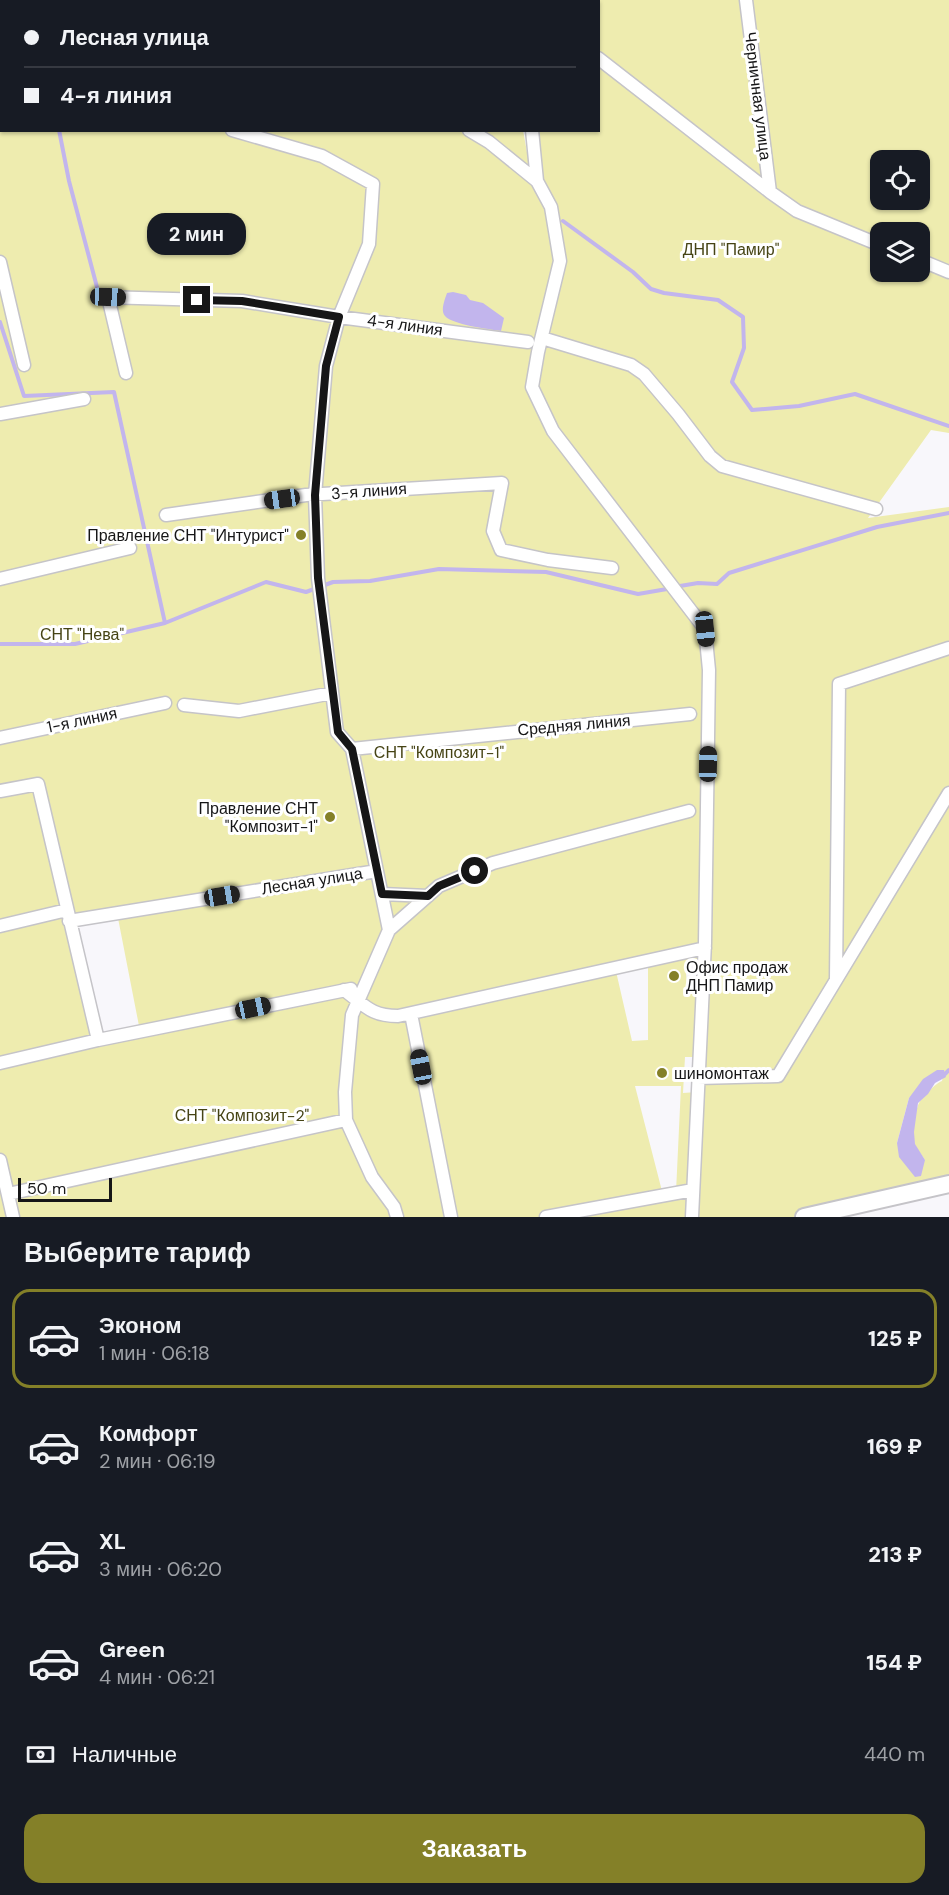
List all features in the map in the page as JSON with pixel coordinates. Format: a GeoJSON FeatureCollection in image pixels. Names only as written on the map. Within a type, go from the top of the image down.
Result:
{"type":"FeatureCollection","features":[{"type":"Feature","properties":{"kind":"street","name":"Черничная улица"},"geometry":{"type":"LineString","coordinates":[[746,0],[770,192]]}},
{"type":"Feature","properties":{"kind":"street"},"geometry":{"type":"LineString","coordinates":[[600,60],[797,211],[870,241]]}},
{"type":"Feature","properties":{"kind":"street"},"geometry":{"type":"LineString","coordinates":[[239,132],[322,156],[373,184],[369,244],[339,317],[326,366],[315,495],[318,578],[338,732],[352,749],[389,930]]}},
{"type":"Feature","properties":{"kind":"street"},"geometry":{"type":"LineString","coordinates":[[472,132],[489,142],[534,179]]}},
{"type":"Feature","properties":{"kind":"street"},"geometry":{"type":"LineString","coordinates":[[523,132],[534,179],[550,207],[560,261],[532,387],[553,431],[705,629],[709,670],[705,948],[692,1217]]}},
{"type":"Feature","properties":{"kind":"street"},"geometry":{"type":"LineString","coordinates":[[532,132],[534,179]]}},
{"type":"Feature","properties":{"kind":"street"},"geometry":{"type":"LineString","coordinates":[[0,262],[24,365]]}},
{"type":"Feature","properties":{"kind":"street"},"geometry":{"type":"LineString","coordinates":[[930,264],[949,272]]}},
{"type":"Feature","properties":{"kind":"street","name":"4-я линия"},"geometry":{"type":"LineString","coordinates":[[126,373],[106,297],[242,301],[339,317],[528,342]]}},
{"type":"Feature","properties":{"kind":"street"},"geometry":{"type":"LineString","coordinates":[[542,338],[632,365],[644,374],[710,456],[722,466],[876,509]]}},
{"type":"Feature","properties":{"kind":"street"},"geometry":{"type":"LineString","coordinates":[[0,414],[84,399]]}},
{"type":"Feature","properties":{"kind":"street","name":"3-я линия"},"geometry":{"type":"LineString","coordinates":[[166,515],[315,495],[502,483],[493,531],[501,550],[548,560],[612,568]]}},
{"type":"Feature","properties":{"kind":"street"},"geometry":{"type":"LineString","coordinates":[[0,579],[129,548]]}},
{"type":"Feature","properties":{"kind":"street"},"geometry":{"type":"LineString","coordinates":[[836,980],[839,684],[949,648]]}},
{"type":"Feature","properties":{"kind":"street"},"geometry":{"type":"LineString","coordinates":[[184,705],[239,711],[332,693]]}},
{"type":"Feature","properties":{"kind":"street","name":"1-я линия"},"geometry":{"type":"LineString","coordinates":[[0,738],[165,703]]}},
{"type":"Feature","properties":{"kind":"street","name":"Средняя линия"},"geometry":{"type":"LineString","coordinates":[[352,749],[690,714]]}},
{"type":"Feature","properties":{"kind":"street"},"geometry":{"type":"LineString","coordinates":[[0,791],[38,784],[98,1040]]}},
{"type":"Feature","properties":{"kind":"street"},"geometry":{"type":"LineString","coordinates":[[698,1078],[778,1076],[949,793]]}},
{"type":"Feature","properties":{"kind":"street"},"geometry":{"type":"LineString","coordinates":[[398,1217],[394,1207],[372,1177],[346,1120],[345,1092],[352,1015],[389,930],[439,886],[493,863],[688,811]]}},
{"type":"Feature","properties":{"kind":"street","name":"Лесная улица"},"geometry":{"type":"LineString","coordinates":[[0,926],[377,871]]}},
{"type":"Feature","properties":{"kind":"street","name":"Лесная улица"},"geometry":{"type":"LineString","coordinates":[[382,894],[428,896]]}},
{"type":"Feature","properties":{"kind":"street"},"geometry":{"type":"LineString","coordinates":[[344,990],[366,1009],[375,1013],[390,1016],[411,1014],[477,997],[705,948]]}},
{"type":"Feature","properties":{"kind":"street"},"geometry":{"type":"LineString","coordinates":[[0,1063],[98,1040],[365,986]]}},
{"type":"Feature","properties":{"kind":"street"},"geometry":{"type":"LineString","coordinates":[[411,1014],[451,1217]]}},
{"type":"Feature","properties":{"kind":"street"},"geometry":{"type":"LineString","coordinates":[[8,1194],[346,1120]]}},
{"type":"Feature","properties":{"kind":"street"},"geometry":{"type":"LineString","coordinates":[[0,1160],[13,1217]]}},
{"type":"Feature","properties":{"kind":"street"},"geometry":{"type":"LineString","coordinates":[[804,1217],[839,1213],[949,1184]]}},
{"type":"Feature","properties":{"kind":"street"},"geometry":{"type":"LineString","coordinates":[[546,1217],[693,1190]]}},
{"type":"Feature","properties":{"kind":"green space"},"geometry":{"type":"Polygon","coordinates":[[[600,0],[949,0],[949,433],[931,430],[868,518],[949,507],[949,1184],[804,1217],[0,1217],[0,132],[523,132],[531,175],[532,132],[600,132],[600,0]],[[117,913],[69,921],[98,1040],[140,1031],[117,913]],[[705,943],[697,944],[697,962],[685,964],[688,993],[703,993],[705,943]],[[648,960],[615,967],[632,1041],[648,1040],[648,960]],[[685,1057],[683,1093],[697,1092],[699,1057],[685,1057]],[[944,1071],[909,1098],[897,1143],[925,1160],[914,1141],[916,1111],[923,1097],[942,1081],[944,1071]],[[635,1086],[663,1195],[676,1192],[681,1086],[635,1086]]]}},
{"type":"Feature","properties":{"kind":"shaded area"},"geometry":{"type":"Polygon","coordinates":[[[453,292],[483,303],[504,318],[501,331],[463,324],[445,316],[443,308],[445,298],[447,293],[453,292]]]}},
{"type":"Feature","properties":{"kind":"shaded area"},"geometry":{"type":"Polygon","coordinates":[[[937,1070],[944,1070],[946,1077],[935,1083],[918,1103],[914,1132],[915,1144],[925,1160],[921,1176],[915,1177],[899,1157],[897,1143],[909,1098],[923,1079],[937,1070]]]}},
{"type":"Feature","properties":{"kind":"waterway"},"geometry":{"type":"LineString","coordinates":[[59,132],[69,181],[98,291]]}},
{"type":"Feature","properties":{"kind":"waterway"},"geometry":{"type":"LineString","coordinates":[[563,221],[633,272],[651,289],[664,293],[718,300],[743,317],[744,348],[732,382],[752,410],[799,406],[855,394],[949,426]]}},
{"type":"Feature","properties":{"kind":"waterway"},"geometry":{"type":"LineString","coordinates":[[0,322],[24,396],[114,392],[165,623]]}},
{"type":"Feature","properties":{"kind":"waterway"},"geometry":{"type":"LineString","coordinates":[[680,586],[698,583],[717,584],[729,573],[877,527],[949,513]]}},
{"type":"Feature","properties":{"kind":"waterway"},"geometry":{"type":"LineString","coordinates":[[0,644],[75,644],[165,623],[266,582],[306,592],[333,582],[370,581],[439,569],[546,572],[638,594],[667,589]]}},
{"type":"Feature","properties":{"kind":"waterway"},"geometry":{"type":"LineString","coordinates":[[940,1075],[949,1070]]}},
{"type":"Feature","properties":{"kind":"place","name":"Правление СНТ \"Интурист\""},"geometry":{"type":"Point","coordinates":[301,535]}},
{"type":"Feature","properties":{"kind":"place","name":"Правление СНТ \"Композит-1\""},"geometry":{"type":"Point","coordinates":[330,817]}},
{"type":"Feature","properties":{"kind":"place","name":"Офис продаж ДНП Памир"},"geometry":{"type":"Point","coordinates":[674,976]}},
{"type":"Feature","properties":{"kind":"place","name":"шиномонтаж"},"geometry":{"type":"Point","coordinates":[662,1073]}},
{"type":"Feature","properties":{"kind":"route"},"geometry":{"type":"LineString","coordinates":[[197,300],[242,301],[339,317],[326,366],[315,495],[318,578],[338,732],[352,749],[382,894],[428,896],[439,886],[475,871]]}},
{"type":"Feature","properties":{"kind":"park label","name":"ДНП \"Памир\""},"geometry":{"type":"Point","coordinates":[731,249]}},
{"type":"Feature","properties":{"kind":"park label","name":"СНТ \"Нева\""},"geometry":{"type":"Point","coordinates":[82,634]}},
{"type":"Feature","properties":{"kind":"park label","name":"СНТ \"Композит-1\""},"geometry":{"type":"Point","coordinates":[439,752]}},
{"type":"Feature","properties":{"kind":"park label","name":"СНТ \"Композит-2\""},"geometry":{"type":"Point","coordinates":[242,1115]}}]}
